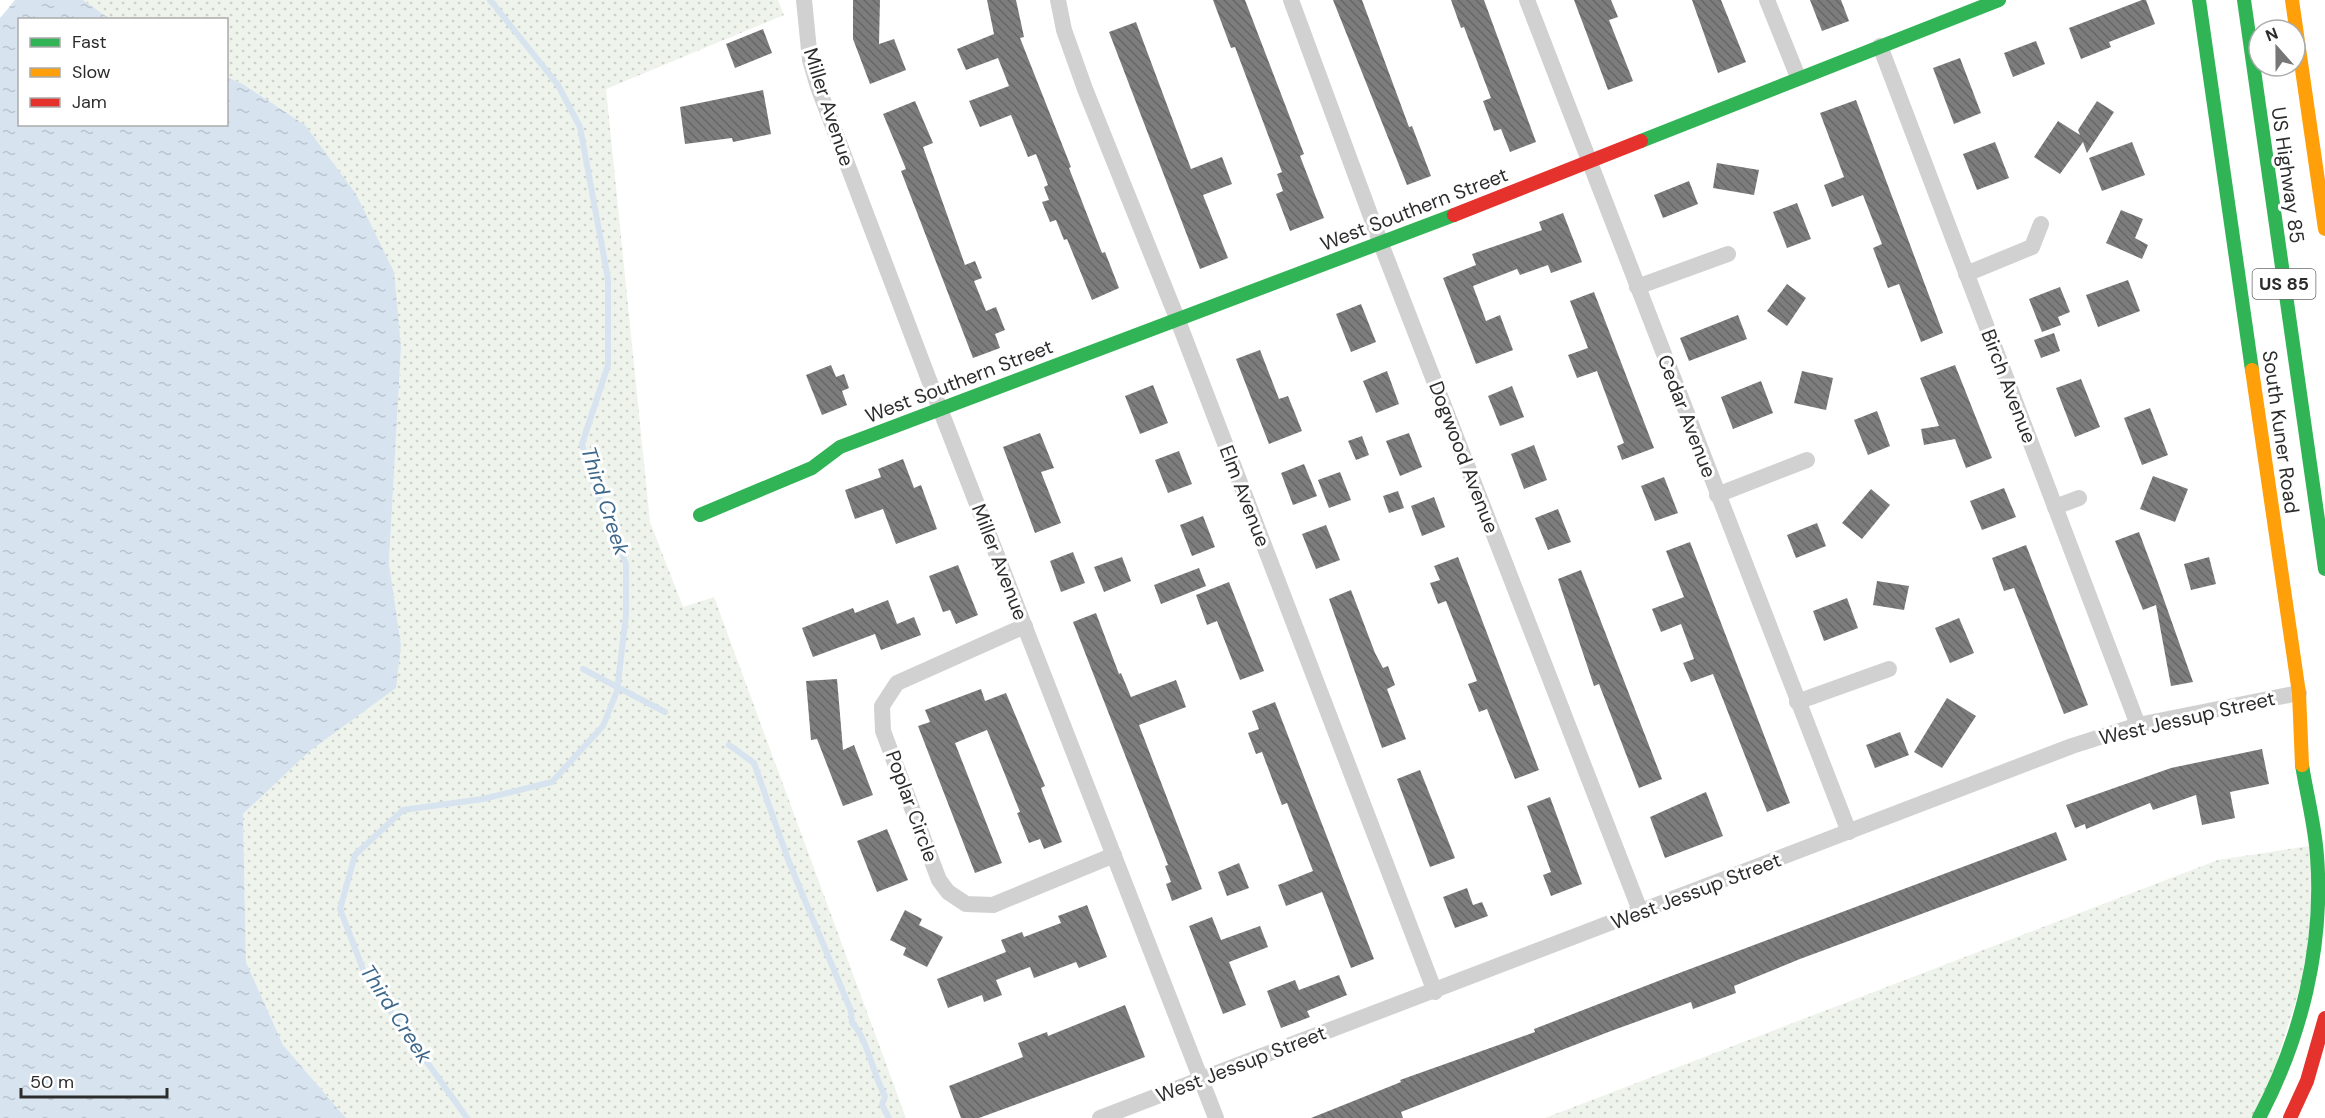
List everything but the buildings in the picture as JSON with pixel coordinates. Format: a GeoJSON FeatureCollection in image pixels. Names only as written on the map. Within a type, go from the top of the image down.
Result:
{"type":"FeatureCollection","features":[{"type":"Feature","properties":{"kind":"main road","name":"West Southern Street"},"geometry":{"type":"LineString","coordinates":[[700,515],[812,468],[840,447],[1176,318],[1381,244],[1798,77],[1999,0]]}},
{"type":"Feature","properties":{"kind":"main road","name":"South Kuner Road"},"geometry":{"type":"LineString","coordinates":[[2199,0],[2299,693],[2299,736],[2318,870]]}},
{"type":"Feature","properties":{"kind":"main road","name":"US Highway 85"},"geometry":{"type":"LineString","coordinates":[[2244,0],[2325,569]]}},
{"type":"Feature","properties":{"kind":"main road","name":"US Highway 85"},"geometry":{"type":"LineString","coordinates":[[2292,0],[2325,229]]}},
{"type":"Feature","properties":{"kind":"main road"},"geometry":{"type":"LineString","coordinates":[[2318,870],[2325,892]]}},
{"type":"Feature","properties":{"kind":"main road"},"geometry":{"type":"LineString","coordinates":[[2259,1118],[2288,1057],[2304,1000],[2314,938],[2318,870]]}},
{"type":"Feature","properties":{"kind":"main road"},"geometry":{"type":"LineString","coordinates":[[2290,1118],[2307,1081],[2325,1018]]}},
{"type":"Feature","properties":{"kind":"street","name":"Miller Avenue"},"geometry":{"type":"LineString","coordinates":[[804,0],[810,60],[818,87],[940,410],[1216,1118]]}},
{"type":"Feature","properties":{"kind":"street","name":"Elm Avenue"},"geometry":{"type":"LineString","coordinates":[[1058,0],[1064,30],[1085,89],[1176,318],[1435,992]]}},
{"type":"Feature","properties":{"kind":"street","name":"Dogwood Avenue"},"geometry":{"type":"LineString","coordinates":[[1291,0],[1381,244],[1641,913]]}},
{"type":"Feature","properties":{"kind":"street","name":"Cedar Avenue"},"geometry":{"type":"LineString","coordinates":[[1527,0],[1849,832]]}},
{"type":"Feature","properties":{"kind":"street"},"geometry":{"type":"LineString","coordinates":[[1767,0],[1798,77]]}},
{"type":"Feature","properties":{"kind":"street","name":"Birch Avenue"},"geometry":{"type":"LineString","coordinates":[[1880,46],[2138,725]]}},
{"type":"Feature","properties":{"kind":"street"},"geometry":{"type":"LineString","coordinates":[[1966,274],[2032,247],[2041,224]]}},
{"type":"Feature","properties":{"kind":"street"},"geometry":{"type":"LineString","coordinates":[[1637,287],[1728,254]]}},
{"type":"Feature","properties":{"kind":"street"},"geometry":{"type":"LineString","coordinates":[[1717,495],[1807,460]]}},
{"type":"Feature","properties":{"kind":"street"},"geometry":{"type":"LineString","coordinates":[[2055,507],[2079,498]]}},
{"type":"Feature","properties":{"kind":"street","name":"Poplar Circle"},"geometry":{"type":"LineString","coordinates":[[1025,626],[907,676],[892,688],[882,706],[883,731],[939,880],[948,892],[966,904],[993,905],[1114,855]]}},
{"type":"Feature","properties":{"kind":"street"},"geometry":{"type":"LineString","coordinates":[[1797,702],[1889,669]]}},
{"type":"Feature","properties":{"kind":"street","name":"West Jessup Street"},"geometry":{"type":"LineString","coordinates":[[1100,1118],[1435,992],[2072,746],[2138,725],[2299,693]]}},
{"type":"Feature","properties":{"kind":"shaded area"},"geometry":{"type":"Polygon","coordinates":[[[83,0],[778,0],[784,15],[606,89],[650,522],[683,607],[714,597],[906,1118],[346,1118],[283,1045],[246,962],[243,814],[311,750],[401,645],[389,563],[401,348],[305,125],[243,84],[228,77],[228,18],[109,18],[83,0]]]}},
{"type":"Feature","properties":{"kind":"shaded area"},"geometry":{"type":"Polygon","coordinates":[[[2315,845],[2312,949],[2259,1118],[1545,1118],[2218,860],[2315,845]]]}},
{"type":"Feature","properties":{"kind":"water"},"geometry":{"type":"Polygon","coordinates":[[[15,0],[83,0],[109,18],[18,18],[18,126],[228,126],[228,77],[243,84],[305,125],[356,194],[394,272],[401,348],[389,563],[401,645],[396,688],[311,750],[243,814],[246,962],[283,1045],[346,1118],[0,1118],[0,18],[15,0]]]}},
{"type":"Feature","properties":{"kind":"waterway","name":"Third Creek"},"geometry":{"type":"LineString","coordinates":[[467,1118],[366,977],[340,909],[355,855],[403,810],[483,799],[552,782],[603,726],[617,691],[626,615],[626,564],[593,482],[582,444],[608,365],[608,279],[580,127],[558,85],[490,0]]}},
{"type":"Feature","properties":{"kind":"waterway"},"geometry":{"type":"LineString","coordinates":[[583,669],[665,712]]}},
{"type":"Feature","properties":{"kind":"waterway"},"geometry":{"type":"LineString","coordinates":[[729,745],[754,763],[789,862],[851,1011],[852,1023],[866,1046],[885,1096],[882,1105],[889,1118]]}},
{"type":"Feature","properties":{"kind":"traffic: fast"},"geometry":{"type":"LineString","coordinates":[[1641,141],[1999,0]]}},
{"type":"Feature","properties":{"kind":"traffic: fast"},"geometry":{"type":"LineString","coordinates":[[2199,0],[2252,370]]}},
{"type":"Feature","properties":{"kind":"traffic: fast"},"geometry":{"type":"LineString","coordinates":[[2244,0],[2325,569]]}},
{"type":"Feature","properties":{"kind":"traffic: fast"},"geometry":{"type":"LineString","coordinates":[[700,515],[812,468],[840,447],[1454,215]]}},
{"type":"Feature","properties":{"kind":"traffic: fast"},"geometry":{"type":"LineString","coordinates":[[2259,1118],[2274,1088],[2298,1024],[2313,958],[2317,924],[2317,856],[2302,765]]}},
{"type":"Feature","properties":{"kind":"traffic: slow"},"geometry":{"type":"LineString","coordinates":[[2292,0],[2325,229]]}},
{"type":"Feature","properties":{"kind":"traffic: slow"},"geometry":{"type":"LineString","coordinates":[[2252,370],[2299,693],[2302,765]]}},
{"type":"Feature","properties":{"kind":"traffic: jam"},"geometry":{"type":"LineString","coordinates":[[1454,215],[1641,141]]}},
{"type":"Feature","properties":{"kind":"traffic: jam"},"geometry":{"type":"LineString","coordinates":[[2290,1118],[2307,1081],[2325,1018]]}}]}
